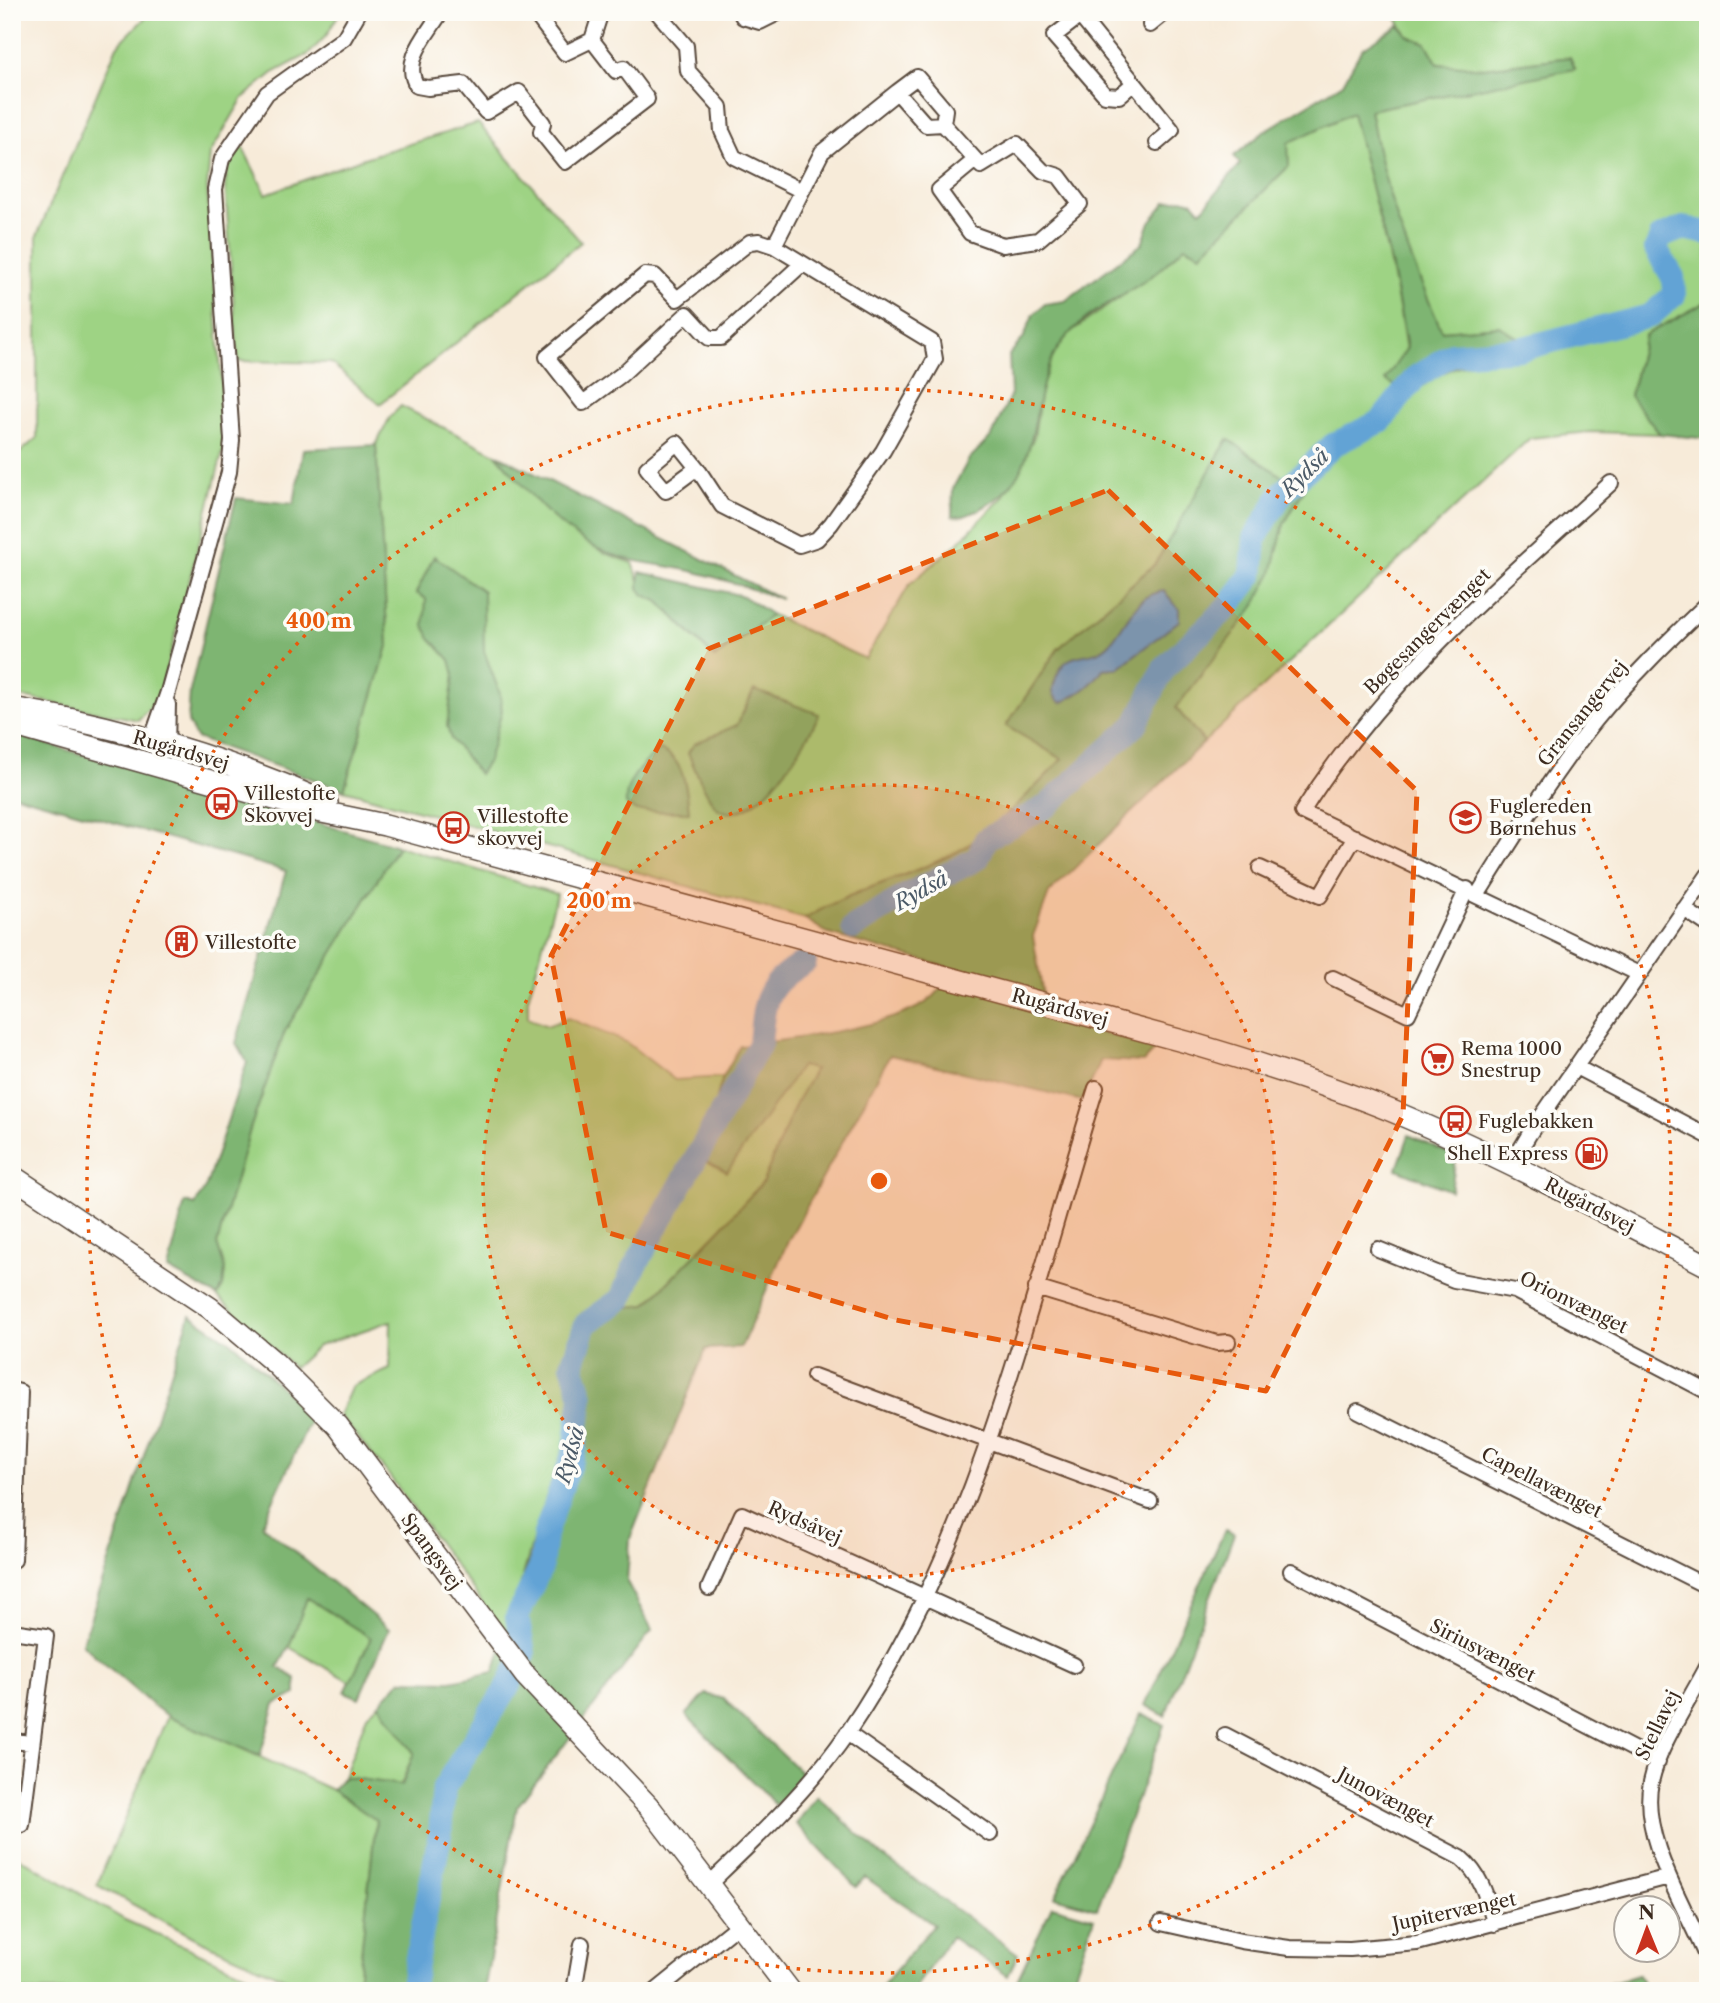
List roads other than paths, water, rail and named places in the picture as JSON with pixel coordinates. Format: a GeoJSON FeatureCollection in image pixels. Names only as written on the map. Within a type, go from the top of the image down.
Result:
{"type":"FeatureCollection","features":[{"type":"Feature","properties":{"kind":"main road","name":"Rugårdsvej"},"geometry":{"type":"LineString","coordinates":[[12,708],[155,754],[268,776],[385,825],[1190,1042],[1294,1074],[1379,1106],[1511,1165],[1708,1266]]}},
{"type":"Feature","properties":{"kind":"main road"},"geometry":{"type":"LineString","coordinates":[[12,725],[47,735],[95,737],[155,754]]}},
{"type":"Feature","properties":{"kind":"main road","name":"Spangsvej"},"geometry":{"type":"LineString","coordinates":[[12,1176],[210,1308],[294,1380],[338,1426],[499,1644],[524,1675],[650,1808],[790,1991]]}},
{"type":"Feature","properties":{"kind":"street"},"geometry":{"type":"LineString","coordinates":[[155,754],[168,692],[229,472],[231,451],[215,189],[222,159],[267,93],[344,38],[359,12]]}},
{"type":"Feature","properties":{"kind":"street"},"geometry":{"type":"LineString","coordinates":[[441,12],[411,62],[411,76],[418,86],[428,88],[463,84],[486,112],[519,92],[543,123],[541,132],[565,162],[647,99],[624,68],[616,71],[592,40]]}},
{"type":"Feature","properties":{"kind":"street"},"geometry":{"type":"LineString","coordinates":[[534,12],[565,53],[592,40],[601,12]]}},
{"type":"Feature","properties":{"kind":"street"},"geometry":{"type":"LineString","coordinates":[[657,12],[686,46],[688,71],[720,107],[722,131],[734,157],[800,190]]}},
{"type":"Feature","properties":{"kind":"street"},"geometry":{"type":"LineString","coordinates":[[740,12],[743,17],[760,22],[780,12]]}},
{"type":"Feature","properties":{"kind":"street"},"geometry":{"type":"LineString","coordinates":[[1150,25],[1166,12]]}},
{"type":"Feature","properties":{"kind":"street"},"geometry":{"type":"LineString","coordinates":[[1134,83],[1119,96],[1105,95],[1054,36],[1080,14],[1172,130],[1157,143]]}},
{"type":"Feature","properties":{"kind":"street"},"geometry":{"type":"LineString","coordinates":[[774,246],[800,190],[822,152],[917,77],[946,110],[943,124]]}},
{"type":"Feature","properties":{"kind":"street"},"geometry":{"type":"LineString","coordinates":[[897,92],[926,125],[943,124]]}},
{"type":"Feature","properties":{"kind":"street"},"geometry":{"type":"LineString","coordinates":[[943,124],[981,166],[1017,144],[1042,172],[1059,176],[1080,204],[1038,240],[1003,245],[970,233],[939,190],[974,160]]}},
{"type":"Feature","properties":{"kind":"street"},"geometry":{"type":"LineString","coordinates":[[697,468],[722,506],[799,545],[809,544],[831,524],[883,451],[935,359],[932,342],[774,246],[759,241],[750,242],[677,299],[655,276],[645,275],[547,357],[583,403],[621,375],[687,314],[709,338],[721,338],[802,264]]}},
{"type":"Feature","properties":{"kind":"street","name":"Bøgesangervænget"},"geometry":{"type":"LineString","coordinates":[[1611,483],[1422,658],[1332,763],[1302,812],[1639,974]]}},
{"type":"Feature","properties":{"kind":"street","name":"Gransangervej"},"geometry":{"type":"LineString","coordinates":[[1333,978],[1408,1014],[1472,892],[1597,719],[1659,650],[1708,603]]}},
{"type":"Feature","properties":{"kind":"street"},"geometry":{"type":"LineString","coordinates":[[1259,868],[1320,896],[1355,836]]}},
{"type":"Feature","properties":{"kind":"street"},"geometry":{"type":"LineString","coordinates":[[1511,1165],[1708,875]]}},
{"type":"Feature","properties":{"kind":"street"},"geometry":{"type":"LineString","coordinates":[[1684,909],[1708,925]]}},
{"type":"Feature","properties":{"kind":"street"},"geometry":{"type":"LineString","coordinates":[[1576,1067],[1708,1136]]}},
{"type":"Feature","properties":{"kind":"street"},"geometry":{"type":"LineString","coordinates":[[709,1884],[789,1807],[847,1733],[890,1665],[925,1597],[962,1514],[988,1439],[1096,1088]]}},
{"type":"Feature","properties":{"kind":"street","name":"Orionvænget"},"geometry":{"type":"LineString","coordinates":[[1378,1249],[1454,1280],[1515,1291],[1708,1392]]}},
{"type":"Feature","properties":{"kind":"street"},"geometry":{"type":"LineString","coordinates":[[1036,1288],[1217,1343],[1228,1342]]}},
{"type":"Feature","properties":{"kind":"street"},"geometry":{"type":"LineString","coordinates":[[814,1376],[1150,1501]]}},
{"type":"Feature","properties":{"kind":"street"},"geometry":{"type":"LineString","coordinates":[[12,1390],[20,1392],[14,1560]]}},
{"type":"Feature","properties":{"kind":"street","name":"Capellavænget"},"geometry":{"type":"LineString","coordinates":[[1358,1411],[1708,1587]]}},
{"type":"Feature","properties":{"kind":"street","name":"Rydsåvej"},"geometry":{"type":"LineString","coordinates":[[709,1588],[742,1514],[1074,1665]]}},
{"type":"Feature","properties":{"kind":"street","name":"Siriusvænget"},"geometry":{"type":"LineString","coordinates":[[1291,1572],[1658,1762]]}},
{"type":"Feature","properties":{"kind":"street"},"geometry":{"type":"LineString","coordinates":[[12,1631],[46,1636],[22,1825]]}},
{"type":"Feature","properties":{"kind":"street","name":"Stellavej"},"geometry":{"type":"LineString","coordinates":[[1708,1665],[1658,1762],[1651,1784],[1650,1803],[1652,1826],[1669,1877],[1708,1961]]}},
{"type":"Feature","properties":{"kind":"street"},"geometry":{"type":"LineString","coordinates":[[847,1733],[990,1834]]}},
{"type":"Feature","properties":{"kind":"street","name":"Junovænget"},"geometry":{"type":"LineString","coordinates":[[1225,1735],[1461,1858],[1473,1868],[1482,1884],[1495,1924]]}},
{"type":"Feature","properties":{"kind":"street"},"geometry":{"type":"LineString","coordinates":[[12,1741],[32,1743]]}},
{"type":"Feature","properties":{"kind":"street","name":"Jupitervænget"},"geometry":{"type":"LineString","coordinates":[[1161,1923],[1241,1941],[1289,1948],[1350,1949],[1417,1943],[1669,1877]]}},
{"type":"Feature","properties":{"kind":"street"},"geometry":{"type":"LineString","coordinates":[[656,1991],[739,1924]]}},
{"type":"Feature","properties":{"kind":"street"},"geometry":{"type":"LineString","coordinates":[[574,1991],[582,1944]]}},
{"type":"Feature","properties":{"kind":"water"},"geometry":{"type":"Polygon","coordinates":[[[1164,591],[1179,609],[1179,621],[1118,668],[1103,669],[1085,689],[1061,703],[1054,695],[1053,687],[1065,663],[1072,658],[1103,649],[1139,603],[1154,593],[1164,591]]]}},
{"type":"Feature","properties":{"kind":"waterway","name":"Rydså"},"geometry":{"type":"LineString","coordinates":[[853,928],[905,896],[978,858],[986,839],[1047,806],[1136,724],[1164,668],[1228,607],[1252,574],[1255,538],[1282,493],[1333,445],[1381,421],[1416,377],[1452,354],[1520,349],[1650,316],[1674,295],[1673,277],[1656,249],[1661,237],[1683,228],[1708,233]]}},
{"type":"Feature","properties":{"kind":"waterway","name":"Rydså"},"geometry":{"type":"LineString","coordinates":[[411,1991],[440,1834],[444,1788],[510,1683],[524,1654],[517,1617],[541,1567],[545,1534],[575,1449],[582,1396],[572,1365],[586,1324],[621,1299],[633,1270],[760,1044],[765,1005],[769,995],[782,978],[805,962]]}},
{"type":"Feature","properties":{"kind":"place","name":"Villestofte Skovvej"},"geometry":{"type":"Point","coordinates":[221,804]}},
{"type":"Feature","properties":{"kind":"place","name":"Fuglereden Børnehus"},"geometry":{"type":"Point","coordinates":[1466,817]}},
{"type":"Feature","properties":{"kind":"place","name":"Villestofte skovvej"},"geometry":{"type":"Point","coordinates":[454,827]}},
{"type":"Feature","properties":{"kind":"place","name":"Villestofte"},"geometry":{"type":"Point","coordinates":[182,942]}},
{"type":"Feature","properties":{"kind":"place","name":"Rema 1000 Snestrup"},"geometry":{"type":"Point","coordinates":[1438,1059]}},
{"type":"Feature","properties":{"kind":"place","name":"Fuglebakken"},"geometry":{"type":"Point","coordinates":[1455,1121]}},
{"type":"Feature","properties":{"kind":"place","name":"Shell Express"},"geometry":{"type":"Point","coordinates":[1591,1153]}}]}
